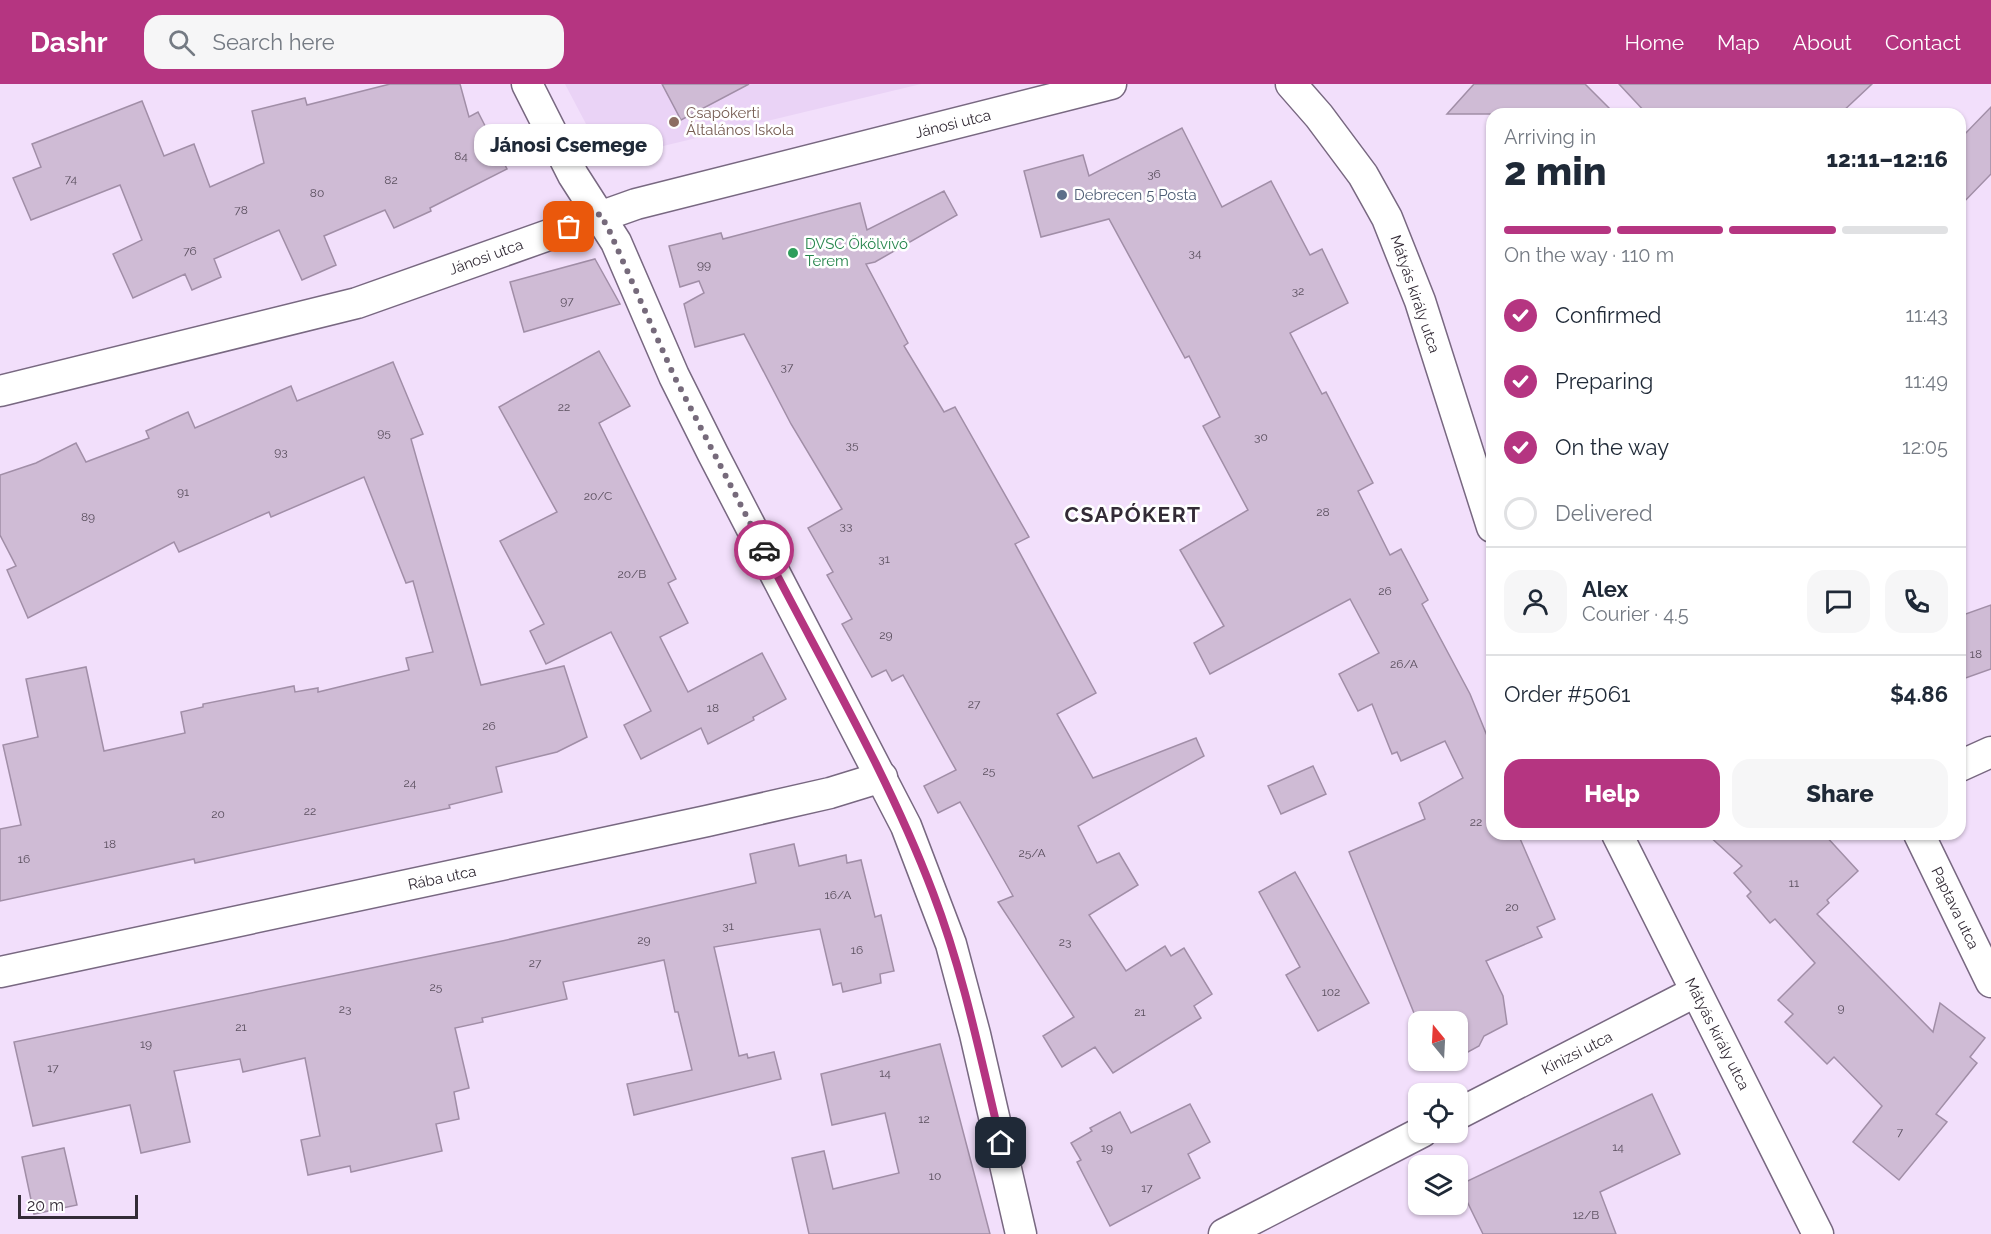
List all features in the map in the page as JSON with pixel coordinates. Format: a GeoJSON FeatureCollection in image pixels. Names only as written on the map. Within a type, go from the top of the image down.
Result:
{"type":"FeatureCollection","features":[{"type":"Feature","properties":{"kind":"street"},"geometry":{"type":"LineString","coordinates":[[527,84],[573,175],[616,242],[674,376],[906,826],[951,944],[975,1034],[1021,1234]]}},
{"type":"Feature","properties":{"kind":"street","name":"Jánosi utca"},"geometry":{"type":"LineString","coordinates":[[0,391],[357,303],[600,214],[1111,84]]}},
{"type":"Feature","properties":{"kind":"street","name":"Mátyás király utca"},"geometry":{"type":"LineString","coordinates":[[1291,84],[1346,151],[1388,218],[1420,301],[1486,508]]}},
{"type":"Feature","properties":{"kind":"street"},"geometry":{"type":"LineString","coordinates":[[1966,763],[1991,752]]}},
{"type":"Feature","properties":{"kind":"street","name":"Rába utca"},"geometry":{"type":"LineString","coordinates":[[0,972],[707,821],[830,793],[882,777]]}},
{"type":"Feature","properties":{"kind":"street","name":"Mátyás király utca"},"geometry":{"type":"LineString","coordinates":[[1620,840],[1818,1234]]}},
{"type":"Feature","properties":{"kind":"street","name":"Paptava utca"},"geometry":{"type":"LineString","coordinates":[[1921,840],[1991,982]]}},
{"type":"Feature","properties":{"kind":"street","name":"Kinizsi utca"},"geometry":{"type":"LineString","coordinates":[[1468,1109],[1695,992]]}},
{"type":"Feature","properties":{"kind":"street"},"geometry":{"type":"LineString","coordinates":[[1224,1234],[1408,1139]]}},
{"type":"Feature","properties":{"kind":"shaded area","name":"Csapókerti Általános Iskola"},"geometry":{"type":"Polygon","coordinates":[[[565,84],[921,84],[605,160],[565,84]]]}},
{"type":"Feature","properties":{"kind":"building"},"geometry":{"type":"Polygon","coordinates":[[[390,84],[460,84],[469,117],[478,112],[507,169],[430,208],[431,211],[394,228],[385,210],[324,236],[336,265],[302,280],[279,230],[214,259],[221,277],[192,290],[185,274],[133,298],[113,254],[142,240],[120,185],[31,220],[13,178],[41,167],[32,144],[142,101],[164,156],[194,144],[210,187],[264,163],[252,111],[305,98],[307,105],[390,84]]]}},
{"type":"Feature","properties":{"kind":"building"},"geometry":{"type":"Polygon","coordinates":[[[662,84],[749,84],[681,120],[662,84]]]}},
{"type":"Feature","properties":{"kind":"building"},"geometry":{"type":"Polygon","coordinates":[[[1474,84],[1585,84],[1609,108],[1486,108],[1486,114],[1447,114],[1474,84]]]}},
{"type":"Feature","properties":{"kind":"building"},"geometry":{"type":"Polygon","coordinates":[[[1619,84],[1872,84],[1846,108],[1641,108],[1619,84]]]}},
{"type":"Feature","properties":{"kind":"building"},"geometry":{"type":"Polygon","coordinates":[[[1991,107],[1991,174],[1966,200],[1966,133],[1991,107]]]}},
{"type":"Feature","properties":{"kind":"building"},"geometry":{"type":"Polygon","coordinates":[[[1182,128],[1222,207],[1271,181],[1310,255],[1322,249],[1348,303],[1290,333],[1322,394],[1326,392],[1373,483],[1358,491],[1390,555],[1401,549],[1428,600],[1422,604],[1470,694],[1486,733],[1486,840],[1521,840],[1555,919],[1537,927],[1542,937],[1486,961],[1503,996],[1507,1024],[1484,1036],[1479,1046],[1468,1052],[1468,1011],[1413,1011],[1349,852],[1425,819],[1419,803],[1463,778],[1445,741],[1401,761],[1397,752],[1392,754],[1372,704],[1358,711],[1339,674],[1379,653],[1350,599],[1210,674],[1194,643],[1224,626],[1180,550],[1248,510],[1203,426],[1220,417],[1189,356],[1185,358],[1109,219],[1041,237],[1024,171],[1083,155],[1089,176],[1182,128]]]}},
{"type":"Feature","properties":{"kind":"building"},"geometry":{"type":"Polygon","coordinates":[[[944,191],[957,215],[875,262],[866,264],[908,343],[904,346],[944,412],[955,407],[1029,537],[1015,544],[1096,693],[1057,714],[1093,778],[1196,738],[1204,756],[1078,826],[1097,863],[1119,853],[1138,885],[1089,915],[1126,971],[1165,946],[1171,956],[1184,948],[1212,994],[1194,1006],[1201,1018],[1113,1073],[1095,1047],[1062,1067],[1043,1036],[1074,1017],[998,902],[1013,896],[960,802],[938,813],[924,786],[956,770],[903,675],[892,681],[886,670],[872,677],[842,624],[852,619],[827,575],[833,572],[808,528],[842,509],[791,424],[744,334],[695,347],[684,304],[704,293],[699,281],[680,287],[669,246],[721,233],[723,239],[860,203],[867,230],[944,191]]]}},
{"type":"Feature","properties":{"kind":"building"},"geometry":{"type":"Polygon","coordinates":[[[595,259],[620,304],[524,332],[510,282],[595,259]]]}},
{"type":"Feature","properties":{"kind":"building"},"geometry":{"type":"Polygon","coordinates":[[[599,351],[630,406],[599,423],[676,579],[668,583],[688,623],[660,637],[688,692],[762,653],[786,699],[753,717],[754,720],[708,744],[701,728],[641,759],[624,725],[651,711],[611,632],[546,664],[530,631],[544,624],[500,541],[557,512],[499,407],[599,351]]]}},
{"type":"Feature","properties":{"kind":"building"},"geometry":{"type":"Polygon","coordinates":[[[393,362],[423,434],[411,439],[481,685],[564,666],[587,737],[557,752],[496,767],[502,792],[449,805],[450,808],[195,863],[194,859],[0,901],[0,829],[21,825],[3,745],[38,737],[26,679],[86,667],[104,751],[185,733],[181,712],[203,707],[203,704],[294,686],[295,692],[318,688],[318,692],[409,670],[406,658],[433,652],[413,581],[406,583],[364,477],[271,517],[269,512],[179,552],[174,542],[28,618],[7,570],[16,566],[0,535],[0,475],[36,463],[76,443],[86,462],[149,438],[146,431],[188,412],[195,428],[291,386],[297,401],[393,362]]]}},
{"type":"Feature","properties":{"kind":"building"},"geometry":{"type":"Polygon","coordinates":[[[1991,605],[1991,669],[1966,678],[1966,614],[1991,605]]]}},
{"type":"Feature","properties":{"kind":"building"},"geometry":{"type":"Polygon","coordinates":[[[1313,766],[1326,794],[1281,814],[1268,786],[1313,766]]]}},
{"type":"Feature","properties":{"kind":"building"},"geometry":{"type":"Polygon","coordinates":[[[1714,840],[1830,840],[1858,871],[1827,900],[1829,903],[1817,914],[1933,1032],[1940,1003],[1985,1038],[1970,1057],[1977,1063],[1936,1114],[1947,1122],[1899,1180],[1853,1142],[1882,1106],[1834,1057],[1827,1064],[1785,1022],[1793,1014],[1778,1000],[1815,963],[1775,919],[1770,923],[1747,896],[1751,892],[1734,873],[1742,866],[1714,840]]]}},
{"type":"Feature","properties":{"kind":"building"},"geometry":{"type":"Polygon","coordinates":[[[794,844],[799,866],[846,855],[847,863],[861,860],[875,917],[881,915],[894,971],[880,974],[881,983],[843,992],[841,983],[833,985],[820,929],[714,947],[739,1056],[747,1054],[748,1058],[774,1052],[781,1079],[634,1115],[627,1084],[692,1070],[678,1012],[675,1012],[664,960],[563,982],[567,999],[482,1018],[483,1022],[455,1028],[469,1088],[454,1092],[459,1119],[436,1124],[442,1151],[351,1172],[350,1166],[308,1175],[301,1140],[320,1136],[305,1058],[243,1072],[240,1059],[174,1071],[190,1142],[141,1153],[130,1105],[33,1126],[14,1042],[502,941],[756,883],[750,854],[794,844]]]}},
{"type":"Feature","properties":{"kind":"building"},"geometry":{"type":"Polygon","coordinates":[[[1295,872],[1369,1003],[1318,1031],[1286,975],[1300,967],[1259,892],[1295,872]]]}},
{"type":"Feature","properties":{"kind":"building"},"geometry":{"type":"Polygon","coordinates":[[[940,1044],[990,1234],[809,1234],[792,1158],[824,1151],[833,1189],[899,1173],[885,1113],[832,1125],[821,1074],[940,1044]]]}},
{"type":"Feature","properties":{"kind":"building"},"geometry":{"type":"Polygon","coordinates":[[[1652,1094],[1680,1154],[1600,1192],[1616,1234],[1483,1234],[1468,1203],[1468,1181],[1652,1094]]]}},
{"type":"Feature","properties":{"kind":"building"},"geometry":{"type":"Polygon","coordinates":[[[1190,1104],[1210,1142],[1188,1154],[1200,1178],[1110,1226],[1077,1162],[1081,1160],[1071,1143],[1092,1131],[1090,1128],[1120,1112],[1131,1133],[1190,1104]]]}},
{"type":"Feature","properties":{"kind":"building"},"geometry":{"type":"Polygon","coordinates":[[[64,1148],[77,1205],[34,1214],[22,1157],[64,1148]]]}},
{"type":"Feature","properties":{"kind":"way so far"},"geometry":{"type":"LineString","coordinates":[[569,227],[600,214],[616,242],[674,376],[764,550]]}},
{"type":"Feature","properties":{"kind":"place","name":"Csapókerti Általános Iskola"},"geometry":{"type":"Point","coordinates":[674,122]}},
{"type":"Feature","properties":{"kind":"place","name":"Debrecen 5 Posta"},"geometry":{"type":"Point","coordinates":[1062,195]}},
{"type":"Feature","properties":{"kind":"place","name":"Jánosi Csemege"},"geometry":{"type":"Point","coordinates":[569,227]}},
{"type":"Feature","properties":{"kind":"place","name":"DVSC Ökölvívó Terem"},"geometry":{"type":"Point","coordinates":[793,253]}},
{"type":"Feature","properties":{"kind":"district","name":"CSAPÓKERT"},"geometry":{"type":"Point","coordinates":[1133,514]}},
{"type":"Feature","properties":{"kind":"route"},"geometry":{"type":"LineString","coordinates":[[764,550],[906,826],[934,895],[951,944],[1001,1143]]}}]}
